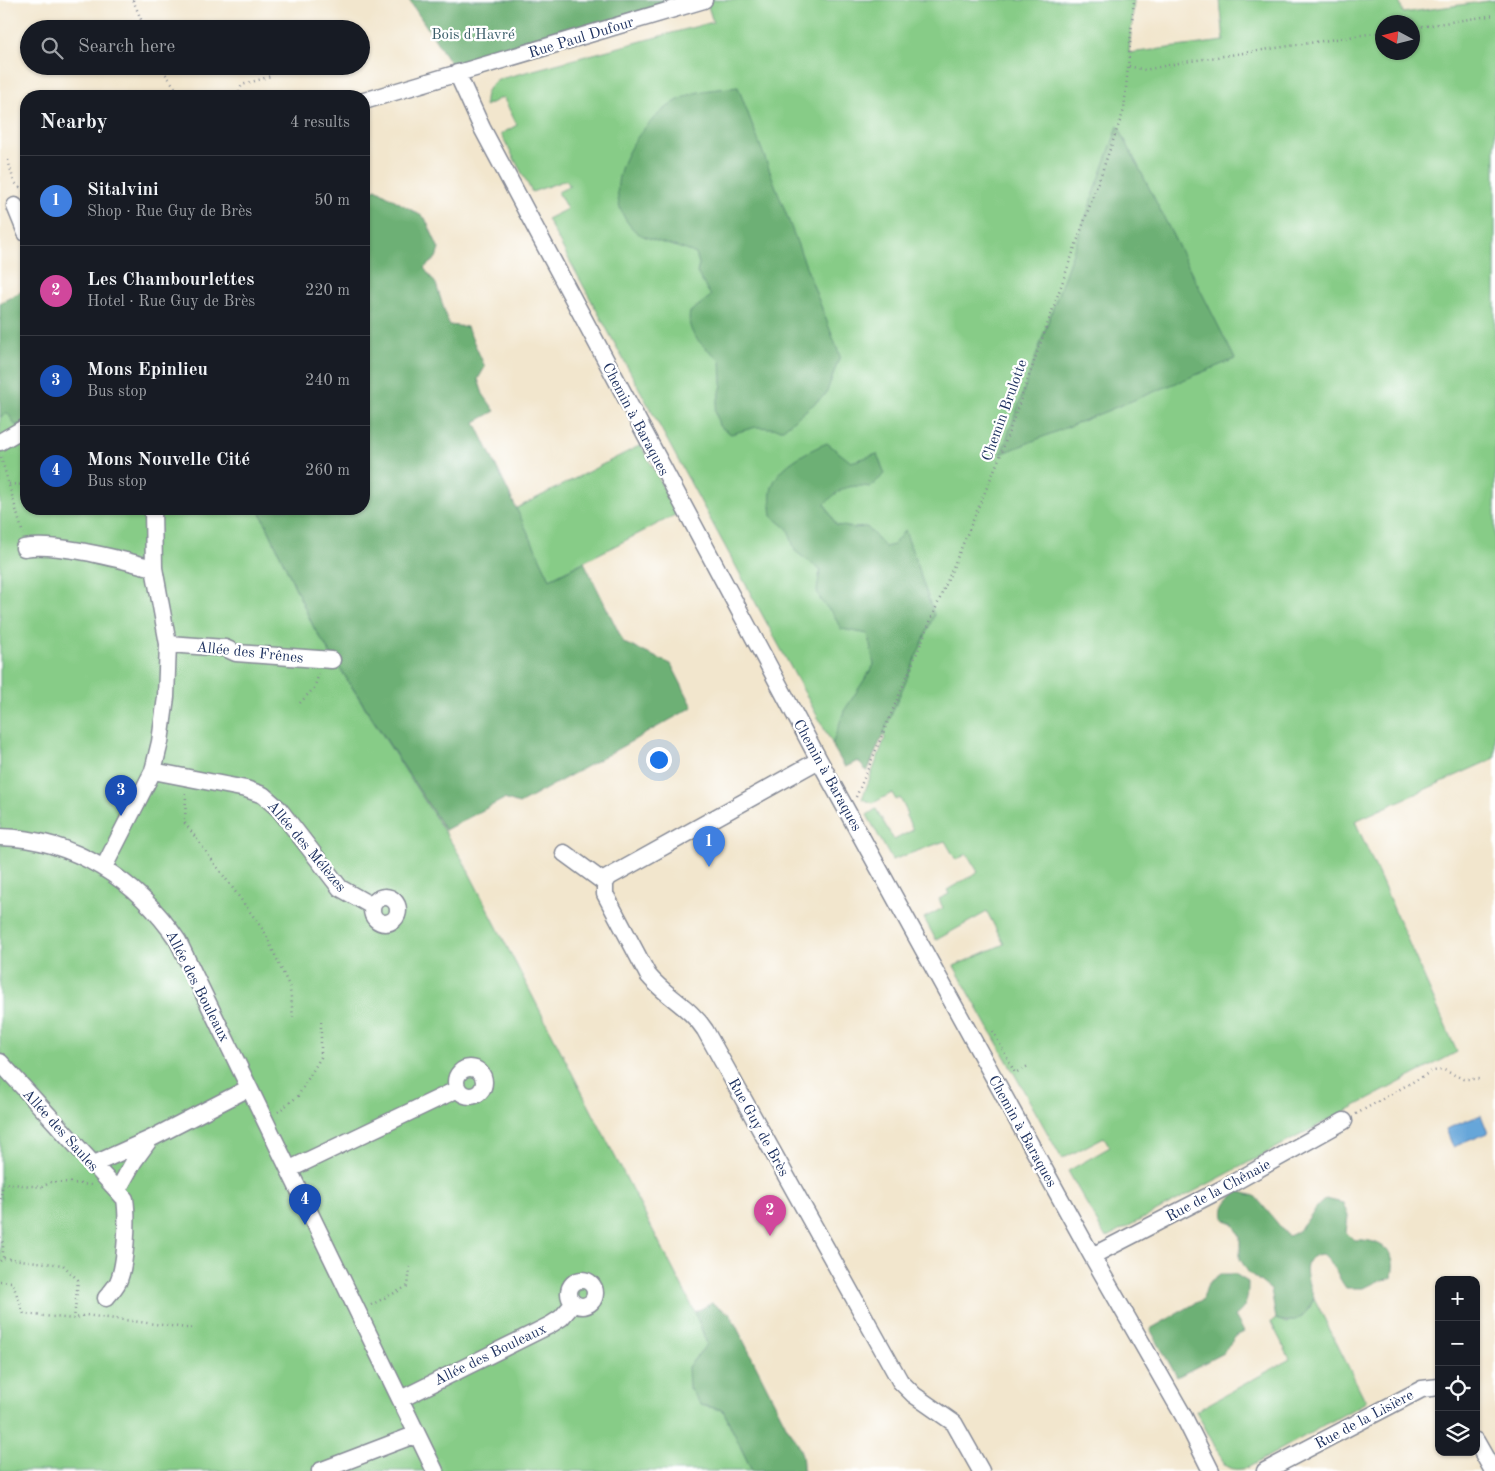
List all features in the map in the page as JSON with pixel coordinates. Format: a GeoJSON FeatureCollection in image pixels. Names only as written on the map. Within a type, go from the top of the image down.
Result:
{"type":"FeatureCollection","features":[{"type":"Feature","properties":{"kind":"street","name":"Rue Paul Dufour"},"geometry":{"type":"LineString","coordinates":[[370,100],[704,0]]}},
{"type":"Feature","properties":{"kind":"street","name":"Chemin à Baraques"},"geometry":{"type":"LineString","coordinates":[[457,73],[482,128],[819,760],[1092,1256],[1178,1406],[1211,1471]]}},
{"type":"Feature","properties":{"kind":"street"},"geometry":{"type":"LineString","coordinates":[[0,442],[20,430]]}},
{"type":"Feature","properties":{"kind":"street"},"geometry":{"type":"LineString","coordinates":[[104,867],[153,771],[160,742],[166,697],[168,644],[154,568],[153,515]]}},
{"type":"Feature","properties":{"kind":"street"},"geometry":{"type":"LineString","coordinates":[[25,548],[96,554],[154,568]]}},
{"type":"Feature","properties":{"kind":"street","name":"Allée des Frênes"},"geometry":{"type":"LineString","coordinates":[[168,644],[225,648],[236,653],[332,660]]}},
{"type":"Feature","properties":{"kind":"street"},"geometry":{"type":"LineString","coordinates":[[564,853],[605,883],[617,873],[819,760]]}},
{"type":"Feature","properties":{"kind":"street","name":"Allée des Mélèzes"},"geometry":{"type":"LineString","coordinates":[[153,771],[246,789],[263,795],[279,808],[340,888],[372,906]]}},
{"type":"Feature","properties":{"kind":"street","name":"Allée des Bouleaux"},"geometry":{"type":"LineString","coordinates":[[0,837],[41,842],[86,857],[104,867],[148,904],[178,940],[435,1471]]}},
{"type":"Feature","properties":{"kind":"street","name":"Rue Guy de Brès"},"geometry":{"type":"LineString","coordinates":[[605,883],[605,894],[648,975],[655,984],[691,1012],[705,1030],[900,1380],[914,1395],[954,1423],[981,1471]]}},
{"type":"Feature","properties":{"kind":"street","name":"Allée des Saules"},"geometry":{"type":"LineString","coordinates":[[0,1062],[96,1170],[118,1190]]}},
{"type":"Feature","properties":{"kind":"street"},"geometry":{"type":"LineString","coordinates":[[96,1170],[150,1139],[249,1088]]}},
{"type":"Feature","properties":{"kind":"street"},"geometry":{"type":"LineString","coordinates":[[290,1168],[458,1089]]}},
{"type":"Feature","properties":{"kind":"street","name":"Rue de la Chênaie"},"geometry":{"type":"LineString","coordinates":[[1092,1256],[1224,1188],[1344,1121]]}},
{"type":"Feature","properties":{"kind":"street"},"geometry":{"type":"LineString","coordinates":[[106,1298],[118,1281],[126,1232],[127,1212],[124,1199],[118,1190],[134,1161],[150,1139]]}},
{"type":"Feature","properties":{"kind":"street","name":"Allée des Bouleaux"},"geometry":{"type":"LineString","coordinates":[[401,1399],[550,1326],[561,1318],[574,1303]]}},
{"type":"Feature","properties":{"kind":"street","name":"Rue de la Lisière"},"geometry":{"type":"LineString","coordinates":[[1265,1471],[1422,1389],[1435,1387]]}},
{"type":"Feature","properties":{"kind":"street"},"geometry":{"type":"LineString","coordinates":[[320,1471],[417,1434]]}},
{"type":"Feature","properties":{"kind":"street"},"geometry":{"type":"LineString","coordinates":[[1480,1448],[1493,1471]]}},
{"type":"Feature","properties":{"kind":"path"},"geometry":{"type":"LineString","coordinates":[[133,0],[141,20]]}},
{"type":"Feature","properties":{"kind":"path","name":"Chemin Brulotte"},"geometry":{"type":"LineString","coordinates":[[849,815],[1001,454],[1124,110],[1134,0]]}},
{"type":"Feature","properties":{"kind":"path"},"geometry":{"type":"LineString","coordinates":[[1420,27],[1495,15]]}},
{"type":"Feature","properties":{"kind":"path"},"geometry":{"type":"LineString","coordinates":[[1129,66],[1145,70],[1184,62],[1375,33]]}},
{"type":"Feature","properties":{"kind":"path"},"geometry":{"type":"LineString","coordinates":[[166,75],[177,90]]}},
{"type":"Feature","properties":{"kind":"path"},"geometry":{"type":"LineString","coordinates":[[239,90],[242,85],[270,76]]}},
{"type":"Feature","properties":{"kind":"path"},"geometry":{"type":"LineString","coordinates":[[8,160],[17,203]]}},
{"type":"Feature","properties":{"kind":"path"},"geometry":{"type":"LineString","coordinates":[[0,456],[25,548]]}},
{"type":"Feature","properties":{"kind":"path"},"geometry":{"type":"LineString","coordinates":[[9,484],[20,485]]}},
{"type":"Feature","properties":{"kind":"path"},"geometry":{"type":"LineString","coordinates":[[300,702],[314,688],[319,672]]}},
{"type":"Feature","properties":{"kind":"path"},"geometry":{"type":"LineString","coordinates":[[187,778],[185,823],[264,931],[290,988],[293,1017]]}},
{"type":"Feature","properties":{"kind":"path"},"geometry":{"type":"LineString","coordinates":[[266,1121],[298,1096],[306,1085],[321,1057],[321,1019]]}},
{"type":"Feature","properties":{"kind":"path"},"geometry":{"type":"LineString","coordinates":[[993,1031],[1015,1072],[1028,1066]]}},
{"type":"Feature","properties":{"kind":"path"},"geometry":{"type":"LineString","coordinates":[[1344,1121],[1432,1071],[1444,1070],[1463,1079],[1480,1079]]}},
{"type":"Feature","properties":{"kind":"path"},"geometry":{"type":"LineString","coordinates":[[0,1204],[1,1186],[3,1183],[42,1187],[53,1181],[91,1185],[96,1170]]}},
{"type":"Feature","properties":{"kind":"path"},"geometry":{"type":"LineString","coordinates":[[0,1237],[3,1244],[3,1258],[0,1261]]}},
{"type":"Feature","properties":{"kind":"path"},"geometry":{"type":"LineString","coordinates":[[3,1258],[63,1265],[78,1280],[74,1318]]}},
{"type":"Feature","properties":{"kind":"path"},"geometry":{"type":"LineString","coordinates":[[359,1312],[408,1286],[410,1267]]}},
{"type":"Feature","properties":{"kind":"path"},"geometry":{"type":"LineString","coordinates":[[0,1281],[12,1282],[24,1314],[74,1318],[86,1315],[194,1329]]}},
{"type":"Feature","properties":{"kind":"green space","name":"Bois d'Havré"},"geometry":{"type":"Polygon","coordinates":[[[409,0],[704,0],[457,73],[409,0]]]}},
{"type":"Feature","properties":{"kind":"green space"},"geometry":{"type":"Polygon","coordinates":[[[706,0],[1134,0],[1129,53],[1224,41],[1220,0],[1399,0],[1403,13],[1495,0],[1495,758],[1355,821],[1457,1052],[1106,1238],[1068,1171],[1110,1147],[1104,1137],[1062,1159],[954,966],[1004,944],[987,912],[936,940],[924,918],[943,908],[939,899],[949,894],[947,890],[978,872],[967,854],[956,860],[945,841],[892,860],[867,815],[876,809],[894,840],[913,830],[906,816],[908,814],[900,798],[896,800],[892,793],[873,803],[862,799],[885,738],[883,734],[867,772],[858,761],[845,767],[547,219],[567,209],[558,192],[570,186],[566,180],[532,192],[501,134],[517,125],[503,97],[485,106],[485,97],[488,90],[492,84],[500,79],[713,22],[706,0]]]}},
{"type":"Feature","properties":{"kind":"green space"},"geometry":{"type":"Polygon","coordinates":[[[738,87],[840,356],[826,394],[783,429],[756,427],[731,434],[719,426],[715,410],[722,385],[721,361],[698,340],[690,328],[690,312],[711,296],[697,273],[699,264],[696,254],[640,235],[622,213],[618,194],[620,173],[628,153],[640,134],[655,118],[672,104],[689,95],[707,90],[738,87]]]}},
{"type":"Feature","properties":{"kind":"green space"},"geometry":{"type":"Polygon","coordinates":[[[1118,126],[1235,359],[1001,454],[1118,126]]]}},
{"type":"Feature","properties":{"kind":"green space"},"geometry":{"type":"Polygon","coordinates":[[[376,189],[425,218],[439,249],[436,258],[424,268],[436,284],[449,325],[467,327],[485,367],[478,379],[483,394],[495,411],[475,422],[550,579],[584,562],[624,643],[671,664],[693,707],[519,804],[504,799],[445,830],[314,628],[262,515],[370,515],[370,192],[376,189]]]}},
{"type":"Feature","properties":{"kind":"green space"},"geometry":{"type":"Polygon","coordinates":[[[20,292],[20,426],[15,425],[8,413],[0,417],[0,303],[20,292]]]}},
{"type":"Feature","properties":{"kind":"green space"},"geometry":{"type":"Polygon","coordinates":[[[8,412],[20,422],[20,515],[262,515],[314,628],[462,859],[695,1312],[707,1344],[688,1367],[701,1405],[723,1410],[752,1471],[0,1471],[0,417],[8,412]]]}},
{"type":"Feature","properties":{"kind":"green space"},"geometry":{"type":"Polygon","coordinates":[[[827,443],[851,462],[877,454],[885,474],[870,487],[856,486],[845,488],[835,494],[825,504],[836,525],[854,528],[867,527],[885,547],[893,545],[905,530],[934,615],[867,772],[858,761],[845,767],[832,745],[844,711],[874,665],[868,634],[841,629],[833,614],[821,601],[817,591],[820,570],[795,551],[788,529],[772,516],[771,491],[782,470],[796,459],[827,443]]]}},
{"type":"Feature","properties":{"kind":"green space"},"geometry":{"type":"Polygon","coordinates":[[[641,445],[677,514],[550,579],[515,509],[641,445]]]}},
{"type":"Feature","properties":{"kind":"green space"},"geometry":{"type":"Polygon","coordinates":[[[1238,1191],[1255,1196],[1288,1236],[1299,1230],[1316,1208],[1326,1199],[1343,1203],[1348,1216],[1346,1232],[1354,1240],[1366,1240],[1383,1246],[1387,1250],[1393,1262],[1392,1278],[1378,1281],[1364,1288],[1346,1288],[1326,1257],[1322,1254],[1314,1256],[1309,1260],[1306,1271],[1314,1298],[1308,1310],[1295,1320],[1283,1321],[1276,1319],[1271,1290],[1248,1272],[1240,1259],[1240,1236],[1233,1223],[1225,1220],[1224,1207],[1228,1200],[1238,1191]]]}},
{"type":"Feature","properties":{"kind":"green space"},"geometry":{"type":"Polygon","coordinates":[[[1220,1274],[1235,1274],[1248,1282],[1245,1305],[1235,1316],[1244,1332],[1236,1336],[1223,1353],[1177,1377],[1150,1329],[1203,1299],[1208,1283],[1220,1274]]]}},
{"type":"Feature","properties":{"kind":"green space"},"geometry":{"type":"Polygon","coordinates":[[[1314,1298],[1366,1402],[1249,1467],[1237,1469],[1228,1467],[1225,1465],[1196,1411],[1290,1359],[1271,1322],[1276,1319],[1287,1323],[1309,1309],[1314,1298]]]}},
{"type":"Feature","properties":{"kind":"green space"},"geometry":{"type":"Polygon","coordinates":[[[712,1303],[730,1314],[787,1427],[797,1442],[801,1453],[803,1471],[752,1471],[723,1410],[701,1405],[689,1388],[688,1367],[707,1344],[695,1312],[712,1303]]]}},
{"type":"Feature","properties":{"kind":"water"},"geometry":{"type":"Polygon","coordinates":[[[1481,1115],[1488,1133],[1453,1147],[1446,1129],[1481,1115]]]}},
{"type":"Feature","properties":{"kind":"place","name":"Mons Epinlieu"},"geometry":{"type":"Point","coordinates":[121,816]}},
{"type":"Feature","properties":{"kind":"place","name":"Sitalvini"},"geometry":{"type":"Point","coordinates":[709,867]}},
{"type":"Feature","properties":{"kind":"place","name":"Mons Nouvelle Cité"},"geometry":{"type":"Point","coordinates":[305,1225]}},
{"type":"Feature","properties":{"kind":"place","name":"Les Chambourlettes"},"geometry":{"type":"Point","coordinates":[770,1236]}}]}
